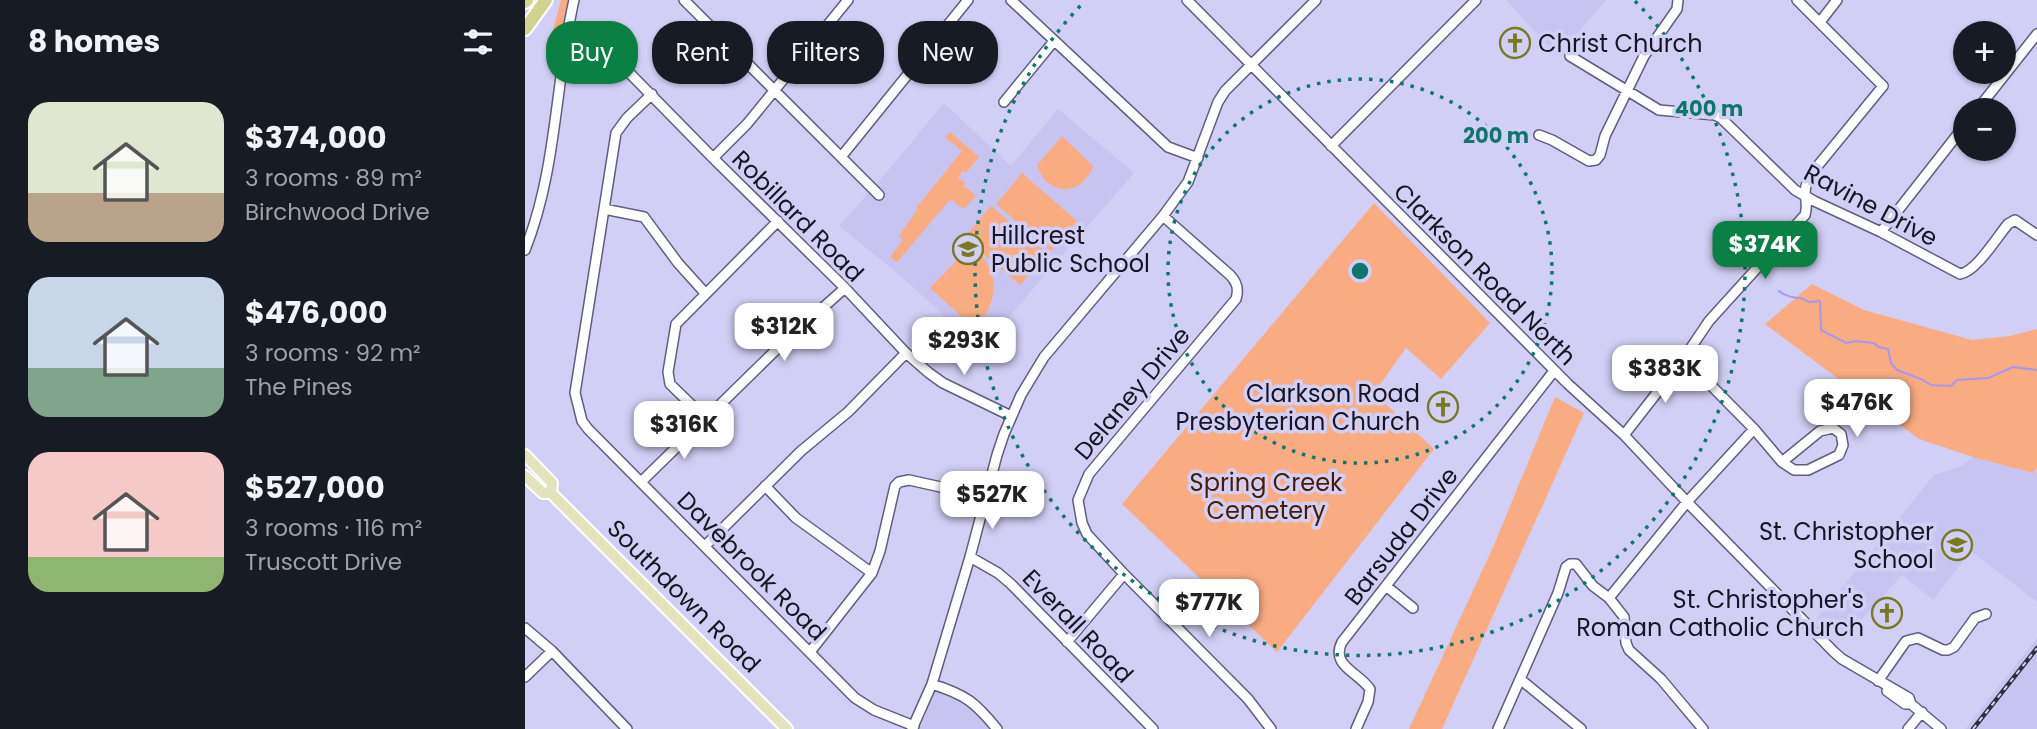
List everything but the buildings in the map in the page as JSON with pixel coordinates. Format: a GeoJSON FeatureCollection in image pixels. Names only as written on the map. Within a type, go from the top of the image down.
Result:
{"type":"FeatureCollection","features":[{"type":"Feature","properties":{"kind":"highway"},"geometry":{"type":"LineString","coordinates":[[525,29],[545,0]]}},
{"type":"Feature","properties":{"kind":"main road","name":"Southdown Road"},"geometry":{"type":"LineString","coordinates":[[525,455],[552,483],[551,493]]}},
{"type":"Feature","properties":{"kind":"main road","name":"Southdown Road"},"geometry":{"type":"LineString","coordinates":[[526,478],[543,493],[551,493],[787,729]]}},
{"type":"Feature","properties":{"kind":"street"},"geometry":{"type":"LineString","coordinates":[[570,21],[574,0]]}},
{"type":"Feature","properties":{"kind":"street"},"geometry":{"type":"LineString","coordinates":[[684,0],[879,195]]}},
{"type":"Feature","properties":{"kind":"street"},"geometry":{"type":"LineString","coordinates":[[841,156],[968,0]]}},
{"type":"Feature","properties":{"kind":"street"},"geometry":{"type":"LineString","coordinates":[[1011,0],[1168,147],[1198,158]]}},
{"type":"Feature","properties":{"kind":"street","name":"Clarkson Road North"},"geometry":{"type":"LineString","coordinates":[[1187,0],[1554,371],[1624,435],[1833,652],[1881,682],[1885,689],[1905,704],[1911,704],[1941,729]]}},
{"type":"Feature","properties":{"kind":"street"},"geometry":{"type":"LineString","coordinates":[[913,728],[932,684],[997,455],[1011,416],[1044,357],[1163,216],[1188,182],[1217,102],[1316,0]]}},
{"type":"Feature","properties":{"kind":"street"},"geometry":{"type":"LineString","coordinates":[[1331,146],[1476,0]]}},
{"type":"Feature","properties":{"kind":"street"},"geometry":{"type":"LineString","coordinates":[[1539,135],[1589,161],[1596,160],[1626,91],[1644,56],[1677,9],[1678,0]]}},
{"type":"Feature","properties":{"kind":"street"},"geometry":{"type":"LineString","coordinates":[[1624,435],[1709,321],[1805,215],[1807,209],[1804,186],[1811,174],[1883,86],[1797,0]]}},
{"type":"Feature","properties":{"kind":"street"},"geometry":{"type":"LineString","coordinates":[[1820,22],[1837,0]]}},
{"type":"Feature","properties":{"kind":"street"},"geometry":{"type":"LineString","coordinates":[[713,158],[747,124],[845,1]]}},
{"type":"Feature","properties":{"kind":"street"},"geometry":{"type":"LineString","coordinates":[[1986,98],[2037,34]]}},
{"type":"Feature","properties":{"kind":"street"},"geometry":{"type":"LineString","coordinates":[[1004,102],[1054,41]]}},
{"type":"Feature","properties":{"kind":"street","name":"Ravine Drive"},"geometry":{"type":"LineString","coordinates":[[1570,56],[1659,110],[1715,115],[1721,118],[1795,190],[1960,274],[1968,273],[2008,223],[2015,220],[2037,235]]}},
{"type":"Feature","properties":{"kind":"street","name":"Robillard Road"},"geometry":{"type":"LineString","coordinates":[[638,80],[906,353],[943,383],[1011,416]]}},
{"type":"Feature","properties":{"kind":"street"},"geometry":{"type":"LineString","coordinates":[[525,250],[534,228],[544,186],[560,84]]}},
{"type":"Feature","properties":{"kind":"street","name":"Davebrook Road"},"geometry":{"type":"LineString","coordinates":[[652,94],[616,133],[575,393],[582,421],[865,705],[913,728]]}},
{"type":"Feature","properties":{"kind":"street"},"geometry":{"type":"LineString","coordinates":[[1881,232],[1953,140]]}},
{"type":"Feature","properties":{"kind":"street"},"geometry":{"type":"LineString","coordinates":[[604,209],[644,217],[678,263],[705,293]]}},
{"type":"Feature","properties":{"kind":"street","name":"Delaney Drive"},"geometry":{"type":"LineString","coordinates":[[1163,216],[1236,281],[1238,293],[1089,474],[1078,500],[1082,523],[1087,534],[1124,574],[1248,699],[1268,728]]}},
{"type":"Feature","properties":{"kind":"street"},"geometry":{"type":"LineString","coordinates":[[705,418],[670,384],[668,378],[676,324],[778,221]]}},
{"type":"Feature","properties":{"kind":"street"},"geometry":{"type":"LineString","coordinates":[[641,482],[782,344],[845,288]]}},
{"type":"Feature","properties":{"kind":"street"},"geometry":{"type":"LineString","coordinates":[[705,546],[801,451],[848,412],[906,353]]}},
{"type":"Feature","properties":{"kind":"street"},"geometry":{"type":"LineString","coordinates":[[1684,358],[1754,429],[1782,462],[1794,470],[1808,470],[1839,455],[1843,445],[1841,433],[1833,428],[1820,431],[1782,462]]}},
{"type":"Feature","properties":{"kind":"street","name":"Barsuda Drive"},"geometry":{"type":"LineString","coordinates":[[1356,729],[1369,702],[1370,689],[1340,662],[1339,648],[1554,371]]}},
{"type":"Feature","properties":{"kind":"street"},"geometry":{"type":"LineString","coordinates":[[1609,598],[1687,502],[1754,429]]}},
{"type":"Feature","properties":{"kind":"street"},"geometry":{"type":"LineString","coordinates":[[526,478],[538,468]]}},
{"type":"Feature","properties":{"kind":"street"},"geometry":{"type":"LineString","coordinates":[[810,652],[873,573],[895,486],[899,482],[909,480],[986,496]]}},
{"type":"Feature","properties":{"kind":"street"},"geometry":{"type":"LineString","coordinates":[[765,486],[796,519],[873,573]]}},
{"type":"Feature","properties":{"kind":"street","name":"Everall Road"},"geometry":{"type":"LineString","coordinates":[[970,557],[1011,584],[1153,729]]}},
{"type":"Feature","properties":{"kind":"street"},"geometry":{"type":"LineString","coordinates":[[1498,729],[1558,593],[1566,567],[1576,564],[1593,586],[1609,598],[1624,617],[1629,650],[1661,679],[1703,729]]}},
{"type":"Feature","properties":{"kind":"street"},"geometry":{"type":"LineString","coordinates":[[1067,642],[1124,574]]}},
{"type":"Feature","properties":{"kind":"street"},"geometry":{"type":"LineString","coordinates":[[1386,586],[1413,608]]}},
{"type":"Feature","properties":{"kind":"street"},"geometry":{"type":"LineString","coordinates":[[1881,682],[1906,641],[1918,638],[1948,650],[1954,647],[1975,618],[1986,614]]}},
{"type":"Feature","properties":{"kind":"street"},"geometry":{"type":"LineString","coordinates":[[525,628],[552,651],[627,729]]}},
{"type":"Feature","properties":{"kind":"street"},"geometry":{"type":"LineString","coordinates":[[525,677],[552,651]]}},
{"type":"Feature","properties":{"kind":"street"},"geometry":{"type":"LineString","coordinates":[[1520,679],[1581,729]]}},
{"type":"Feature","properties":{"kind":"street"},"geometry":{"type":"LineString","coordinates":[[932,684],[960,694],[981,710],[997,729]]}},
{"type":"Feature","properties":{"kind":"street"},"geometry":{"type":"LineString","coordinates":[[1908,729],[1921,712]]}},
{"type":"Feature","properties":{"kind":"shaded area"},"geometry":{"type":"Polygon","coordinates":[[[1506,0],[1606,0],[1558,56],[1506,0]]]}},
{"type":"Feature","properties":{"kind":"shaded area","name":"Hillcrest Public School"},"geometry":{"type":"Polygon","coordinates":[[[944,103],[1011,166],[1058,109],[1134,173],[981,349],[896,272],[839,226],[944,103]]]}},
{"type":"Feature","properties":{"kind":"shaded area","name":"St. Christopher School"},"geometry":{"type":"Polygon","coordinates":[[[1973,457],[2033,473],[2037,468],[2037,602],[1971,551],[1933,600],[1902,575],[1843,641],[1817,618],[1934,475],[1961,466],[1973,457]]]}},
{"type":"Feature","properties":{"kind":"shaded area"},"geometry":{"type":"Polygon","coordinates":[[[2037,638],[2037,729],[1965,729],[2037,638]]]}},
{"type":"Feature","properties":{"kind":"shaded area"},"geometry":{"type":"Polygon","coordinates":[[[936,690],[958,696],[989,729],[919,729],[936,690]]]}},
{"type":"Feature","properties":{"kind":"green space"},"geometry":{"type":"Polygon","coordinates":[[[561,0],[570,0],[566,21],[555,21],[561,0]]]}},
{"type":"Feature","properties":{"kind":"green space"},"geometry":{"type":"Polygon","coordinates":[[[950,132],[979,157],[966,173],[963,171],[958,178],[965,183],[964,188],[976,196],[964,209],[954,200],[949,201],[897,262],[890,257],[903,240],[899,236],[916,208],[962,151],[945,137],[950,132]]]}},
{"type":"Feature","properties":{"kind":"green space"},"geometry":{"type":"Polygon","coordinates":[[[1062,136],[1093,166],[1088,176],[1073,188],[1056,188],[1048,183],[1037,165],[1062,136]]]}},
{"type":"Feature","properties":{"kind":"green space"},"geometry":{"type":"Polygon","coordinates":[[[1022,173],[1077,221],[1051,251],[996,204],[1022,173]]]}},
{"type":"Feature","properties":{"kind":"green space","name":"Spring Creek Cemetery"},"geometry":{"type":"Polygon","coordinates":[[[1374,203],[1490,323],[1441,379],[1406,348],[1374,393],[1434,449],[1277,652],[1122,504],[1374,203]]]}},
{"type":"Feature","properties":{"kind":"green space"},"geometry":{"type":"Polygon","coordinates":[[[991,206],[1047,253],[1020,285],[964,238],[991,206]]]}},
{"type":"Feature","properties":{"kind":"green space"},"geometry":{"type":"Polygon","coordinates":[[[971,246],[989,267],[993,283],[992,301],[988,310],[972,326],[930,288],[971,246]]]}},
{"type":"Feature","properties":{"kind":"green space"},"geometry":{"type":"Polygon","coordinates":[[[1812,284],[1864,310],[1972,340],[2010,336],[2037,329],[2037,468],[2033,473],[1919,439],[1765,324],[1812,284]]]}},
{"type":"Feature","properties":{"kind":"green space"},"geometry":{"type":"Polygon","coordinates":[[[1555,397],[1584,413],[1442,729],[1409,729],[1494,545],[1555,397]]]}},
{"type":"Feature","properties":{"kind":"waterway"},"geometry":{"type":"LineString","coordinates":[[1779,291],[1809,302],[1820,301],[1821,330],[1846,343],[1874,343],[1878,347],[1888,349],[1891,363],[1897,370],[1931,385],[1951,386],[1957,380],[1988,378],[2013,367],[2037,370]]}},
{"type":"Feature","properties":{"kind":"railway"},"geometry":{"type":"LineString","coordinates":[[1973,729],[2037,648]]}},
{"type":"Feature","properties":{"kind":"place","name":"Christ Church"},"geometry":{"type":"Point","coordinates":[1515,43]}},
{"type":"Feature","properties":{"kind":"place","name":"Hillcrest Public School"},"geometry":{"type":"Point","coordinates":[968,249]}},
{"type":"Feature","properties":{"kind":"place","name":"Clarkson Road Presbyterian Church"},"geometry":{"type":"Point","coordinates":[1443,407]}},
{"type":"Feature","properties":{"kind":"place","name":"St. Christopher School"},"geometry":{"type":"Point","coordinates":[1957,545]}},
{"type":"Feature","properties":{"kind":"place","name":"St. Christopher's Roman Catholic Church"},"geometry":{"type":"Point","coordinates":[1887,613]}}]}
